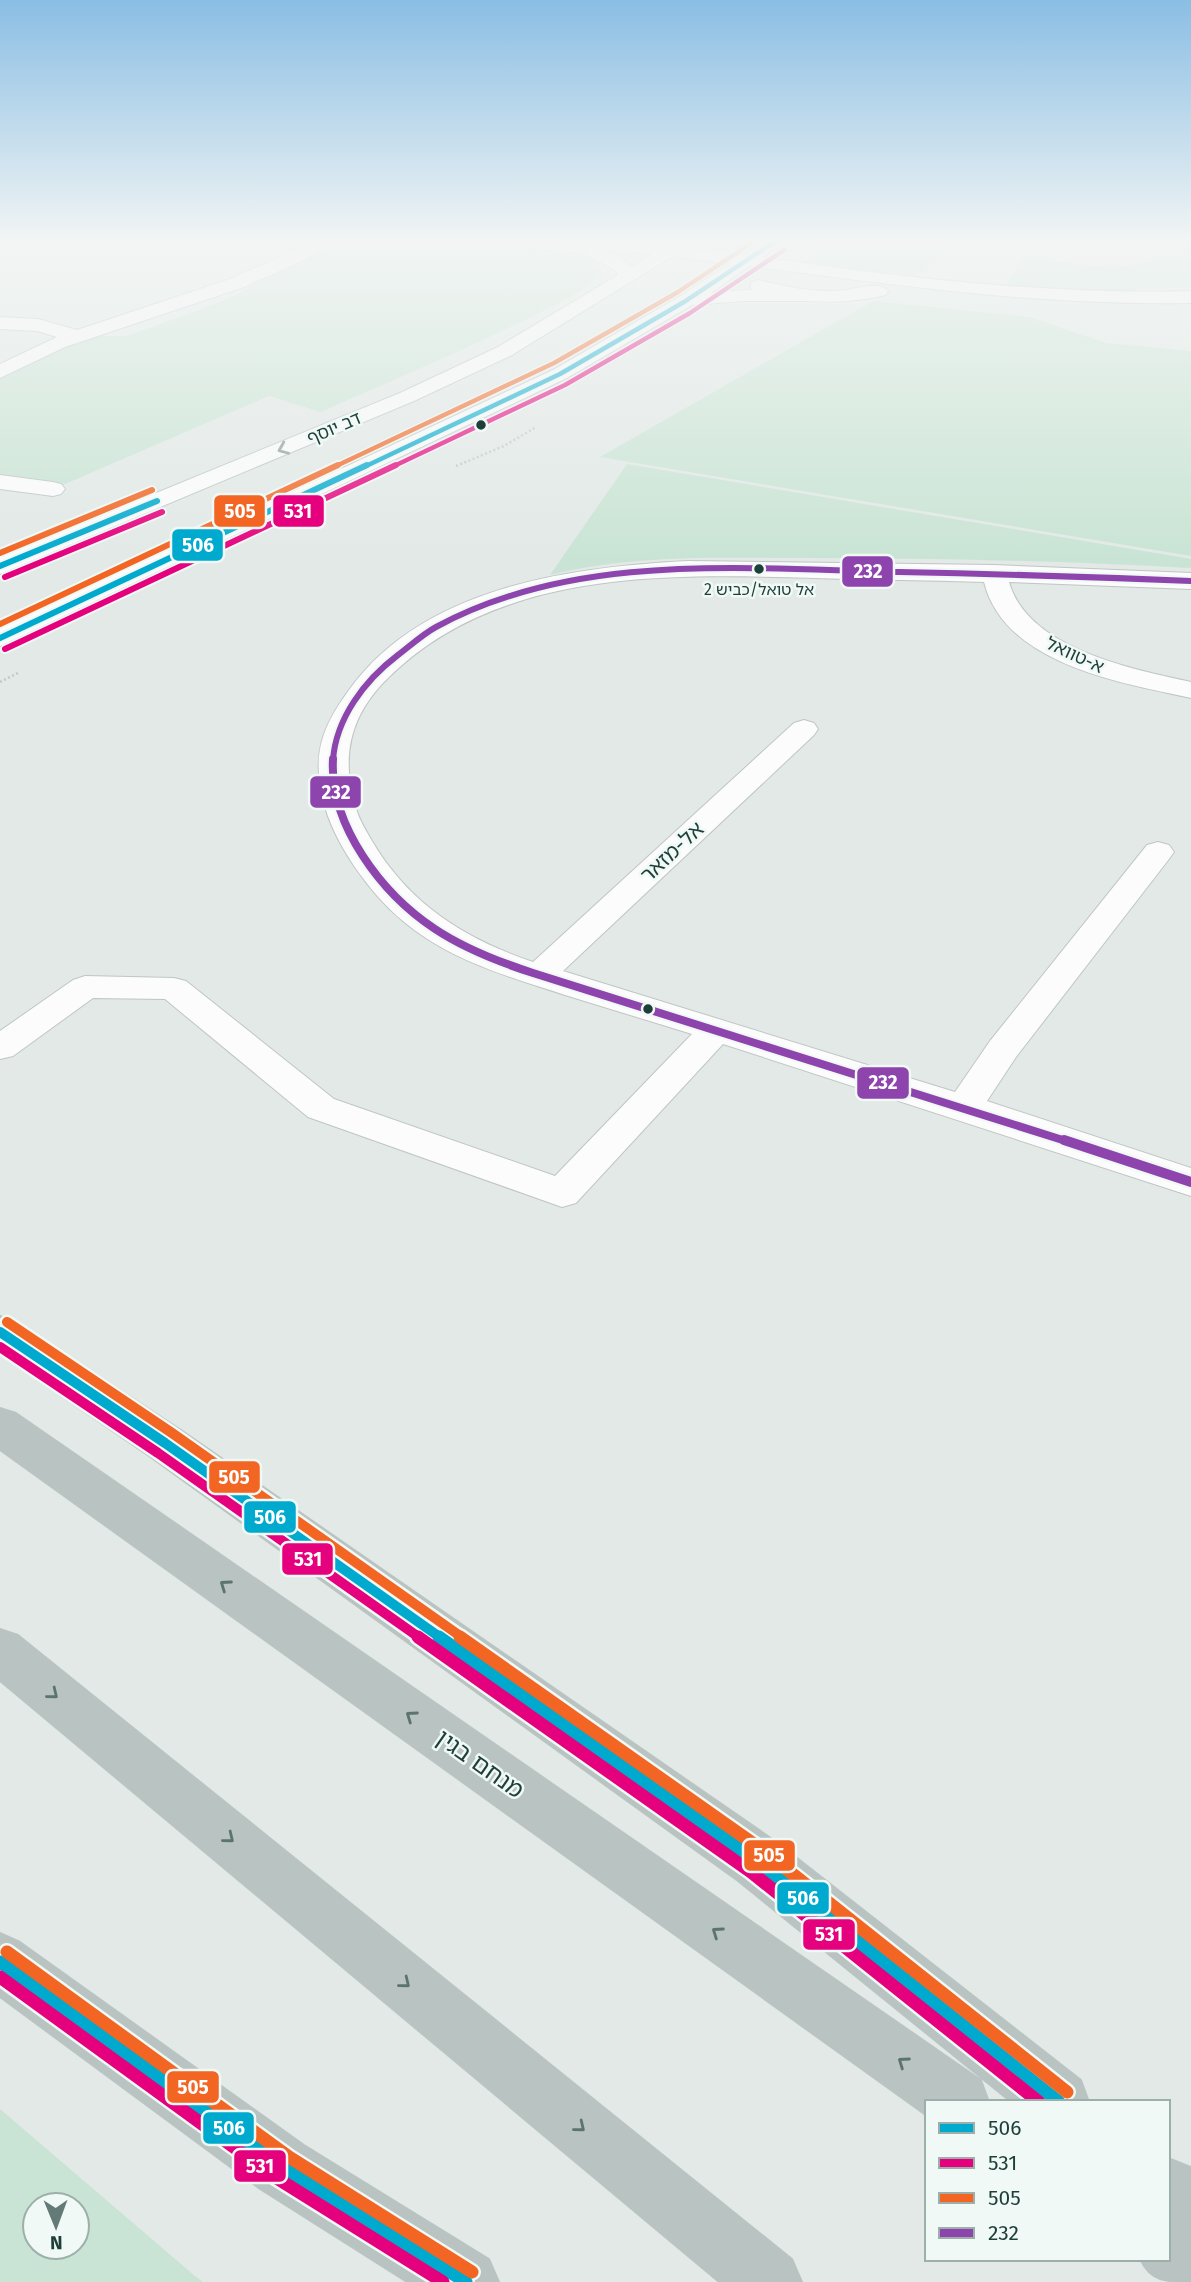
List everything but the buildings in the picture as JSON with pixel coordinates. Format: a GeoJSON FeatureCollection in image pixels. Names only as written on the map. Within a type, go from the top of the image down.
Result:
{"type":"FeatureCollection","features":[{"type":"Feature","properties":{"kind":"highway"},"geometry":{"type":"LineString","coordinates":[[0,1332],[176,1451],[758,1863],[1056,2100]]}},
{"type":"Feature","properties":{"kind":"highway","name":"מנחם בגין"},"geometry":{"type":"LineString","coordinates":[[0,1426],[956,2100]]}},
{"type":"Feature","properties":{"kind":"highway"},"geometry":{"type":"LineString","coordinates":[[0,1651],[769,2282]]}},
{"type":"Feature","properties":{"kind":"highway"},"geometry":{"type":"LineString","coordinates":[[0,1962],[282,2167],[466,2282]]}},
{"type":"Feature","properties":{"kind":"highway"},"geometry":{"type":"LineString","coordinates":[[1170,2191],[1191,2207]]}},
{"type":"Feature","properties":{"kind":"highway"},"geometry":{"type":"LineString","coordinates":[[1170,2250],[1191,2265]]}},
{"type":"Feature","properties":{"kind":"street"},"geometry":{"type":"LineString","coordinates":[[0,372],[51,346]]}},
{"type":"Feature","properties":{"kind":"street","name":"דב יוסף"},"geometry":{"type":"LineString","coordinates":[[0,566],[407,397],[513,346]]}},
{"type":"Feature","properties":{"kind":"street"},"geometry":{"type":"LineString","coordinates":[[0,638],[502,403],[608,346]]}},
{"type":"Feature","properties":{"kind":"street"},"geometry":{"type":"LineString","coordinates":[[0,482],[53,489]]}},
{"type":"Feature","properties":{"kind":"street"},"geometry":{"type":"LineString","coordinates":[[1191,581],[994,573],[697,568],[603,576],[508,597],[465,614],[415,639],[387,661],[357,696],[340,727],[332,765],[341,811],[365,856],[396,899],[437,932],[472,951],[539,975],[964,1107],[1191,1182]]}},
{"type":"Feature","properties":{"kind":"street","name":"א-טוואל"},"geometry":{"type":"LineString","coordinates":[[994,573],[1000,597],[1010,614],[1035,635],[1098,668],[1191,690]]}},
{"type":"Feature","properties":{"kind":"street","name":"אל-מזאר"},"geometry":{"type":"LineString","coordinates":[[539,975],[804,729]]}},
{"type":"Feature","properties":{"kind":"street"},"geometry":{"type":"LineString","coordinates":[[964,1107],[1003,1049],[1158,852]]}},
{"type":"Feature","properties":{"kind":"street"},"geometry":{"type":"LineString","coordinates":[[0,1048],[85,987],[174,989],[321,1108],[562,1193],[716,1030]]}},
{"type":"Feature","properties":{"kind":"green space"},"geometry":{"type":"Polygon","coordinates":[[[467,346],[321,412],[269,396],[63,485],[0,478],[0,377],[60,347],[467,346]]]}},
{"type":"Feature","properties":{"kind":"green space"},"geometry":{"type":"Polygon","coordinates":[[[793,346],[1143,346],[1191,351],[1191,556],[600,457],[793,346]]]}},
{"type":"Feature","properties":{"kind":"green space"},"geometry":{"type":"Polygon","coordinates":[[[627,464],[1191,559],[1191,568],[949,559],[708,558],[613,563],[550,575],[627,464]]]}},
{"type":"Feature","properties":{"kind":"green space"},"geometry":{"type":"Polygon","coordinates":[[[0,2109],[195,2276],[203,2282],[0,2282],[0,2109]]]}},
{"type":"Feature","properties":{"kind":"transit line","name":"505"},"geometry":{"type":"LineString","coordinates":[[0,624],[554,363],[583,346]]}},
{"type":"Feature","properties":{"kind":"transit line","name":"506"},"geometry":{"type":"LineString","coordinates":[[0,638],[560,374],[607,346]]}},
{"type":"Feature","properties":{"kind":"transit line","name":"531"},"geometry":{"type":"LineString","coordinates":[[5,649],[565,385],[632,346]]}},
{"type":"Feature","properties":{"kind":"transit line","name":"505"},"geometry":{"type":"LineString","coordinates":[[0,553],[152,490]]}},
{"type":"Feature","properties":{"kind":"transit line","name":"506"},"geometry":{"type":"LineString","coordinates":[[0,566],[157,501]]}},
{"type":"Feature","properties":{"kind":"transit line","name":"531"},"geometry":{"type":"LineString","coordinates":[[5,577],[162,512]]}},
{"type":"Feature","properties":{"kind":"transit line","name":"232"},"geometry":{"type":"LineString","coordinates":[[1191,581],[692,569],[623,573],[556,583],[492,601],[434,628],[384,666],[367,684],[347,715],[334,749],[333,773],[337,799],[347,825],[360,850],[377,873],[414,913],[433,928],[465,946],[533,973],[1191,1182]]}},
{"type":"Feature","properties":{"kind":"transit line","name":"505"},"geometry":{"type":"LineString","coordinates":[[7,1322],[172,1433],[765,1852],[1067,2092]]}},
{"type":"Feature","properties":{"kind":"transit line","name":"506"},"geometry":{"type":"LineString","coordinates":[[0,1332],[165,1443],[758,1862],[1056,2100]]}},
{"type":"Feature","properties":{"kind":"transit line","name":"531"},"geometry":{"type":"LineString","coordinates":[[0,1347],[158,1453],[751,1872],[1036,2100]]}},
{"type":"Feature","properties":{"kind":"transit line","name":"505"},"geometry":{"type":"LineString","coordinates":[[7,1952],[289,2157],[472,2272]]}},
{"type":"Feature","properties":{"kind":"transit line","name":"506"},"geometry":{"type":"LineString","coordinates":[[0,1962],[282,2167],[466,2282]]}},
{"type":"Feature","properties":{"kind":"transit line","name":"531"},"geometry":{"type":"LineString","coordinates":[[0,1977],[275,2177],[443,2282]]}},
{"type":"Feature","properties":{"kind":"place","name":"אל טואל/כביש 2"},"geometry":{"type":"Point","coordinates":[759,569]}}]}
